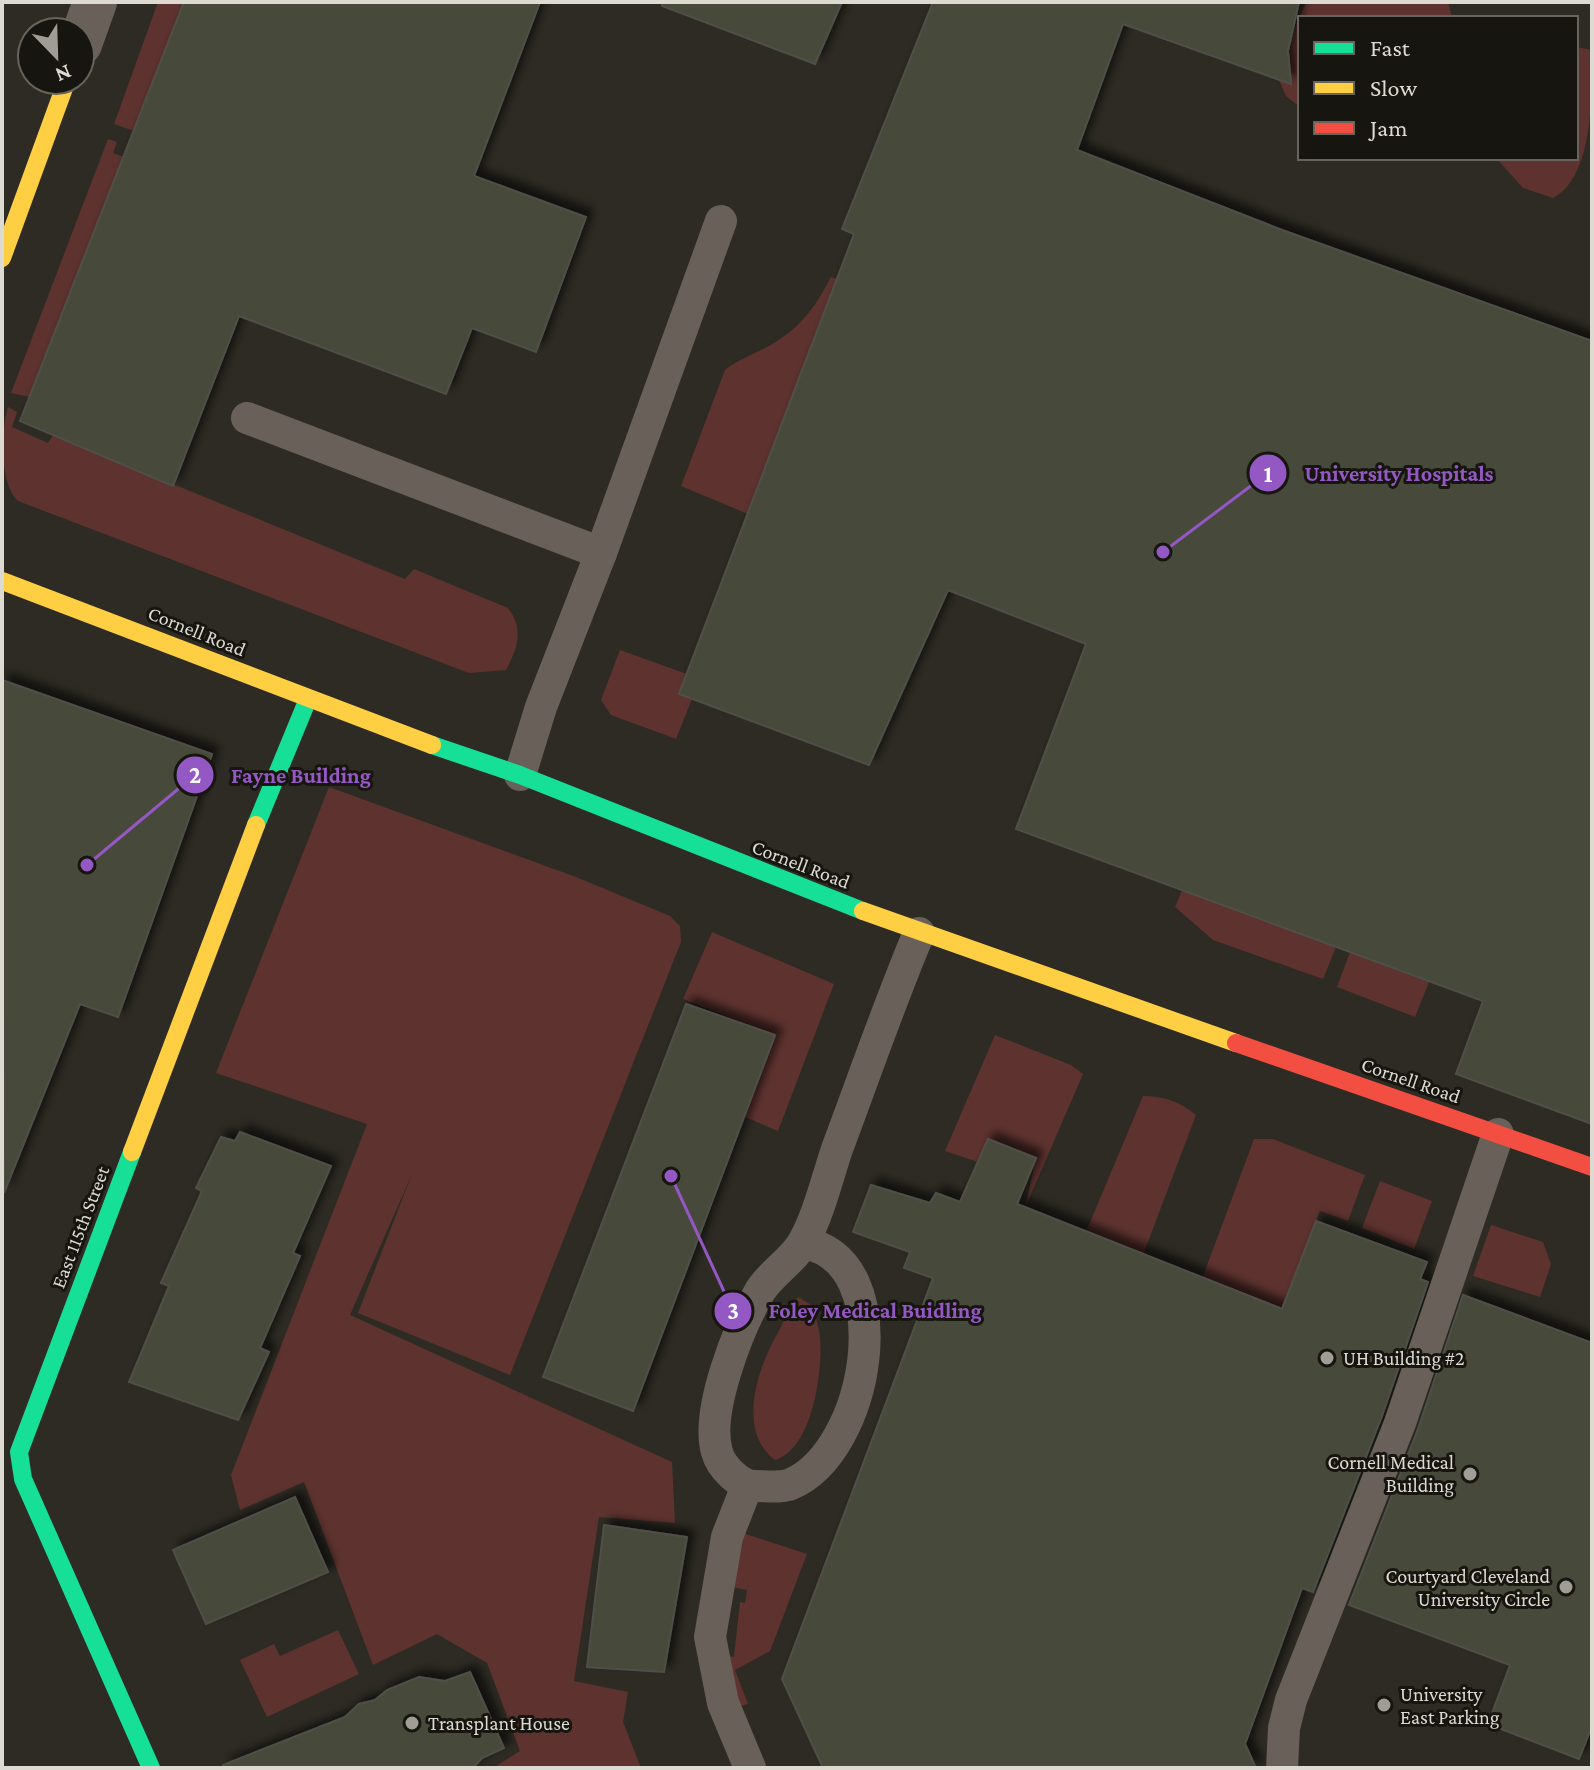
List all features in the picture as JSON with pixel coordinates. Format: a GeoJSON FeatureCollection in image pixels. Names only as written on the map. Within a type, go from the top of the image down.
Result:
{"type":"FeatureCollection","features":[{"type":"Feature","properties":{"kind":"street"},"geometry":{"type":"LineString","coordinates":[[2,258],[61,96]]}},
{"type":"Feature","properties":{"kind":"street","name":"Cornell Road"},"geometry":{"type":"LineString","coordinates":[[2,581],[308,699],[520,775],[919,933],[1592,1167]]}},
{"type":"Feature","properties":{"kind":"street","name":"East 115th Street"},"geometry":{"type":"LineString","coordinates":[[151,1768],[23,1479],[19,1452],[281,758],[308,699]]}},
{"type":"Feature","properties":{"kind":"lane"},"geometry":{"type":"LineString","coordinates":[[520,775],[541,707],[601,553],[721,221]]}},
{"type":"Feature","properties":{"kind":"lane"},"geometry":{"type":"LineString","coordinates":[[247,418],[601,553]]}},
{"type":"Feature","properties":{"kind":"lane"},"geometry":{"type":"LineString","coordinates":[[804,1243],[824,1246],[838,1256],[856,1288],[864,1352],[855,1402],[833,1451],[813,1472],[788,1485],[747,1486],[731,1473],[717,1452],[714,1426],[724,1379],[761,1289],[804,1243],[919,933]]}},
{"type":"Feature","properties":{"kind":"lane"},"geometry":{"type":"LineString","coordinates":[[1282,1768],[1284,1728],[1301,1672],[1400,1423],[1498,1134]]}},
{"type":"Feature","properties":{"kind":"lane"},"geometry":{"type":"LineString","coordinates":[[747,1486],[727,1537],[710,1637],[723,1703],[750,1768]]}},
{"type":"Feature","properties":{"kind":"shaded area"},"geometry":{"type":"Polygon","coordinates":[[[158,2],[184,2],[134,131],[114,124],[158,2]]]}},
{"type":"Feature","properties":{"kind":"shaded area"},"geometry":{"type":"Polygon","coordinates":[[[1307,2],[1448,2],[1452,16],[1300,16],[1307,2]]]}},
{"type":"Feature","properties":{"kind":"shaded area"},"geometry":{"type":"Polygon","coordinates":[[[1297,22],[1298,105],[1286,96],[1279,80],[1291,84],[1290,62],[1297,22]]]}},
{"type":"Feature","properties":{"kind":"shaded area"},"geometry":{"type":"Polygon","coordinates":[[[1578,47],[1592,50],[1588,132],[1576,172],[1566,187],[1553,198],[1523,188],[1498,160],[1578,160],[1578,47]]]}},
{"type":"Feature","properties":{"kind":"shaded area"},"geometry":{"type":"Polygon","coordinates":[[[108,139],[117,142],[113,153],[124,157],[30,397],[11,393],[108,139]]]}},
{"type":"Feature","properties":{"kind":"shaded area"},"geometry":{"type":"Polygon","coordinates":[[[831,277],[837,279],[748,514],[681,486],[725,370],[786,335],[811,310],[831,277]]]}},
{"type":"Feature","properties":{"kind":"shaded area"},"geometry":{"type":"Polygon","coordinates":[[[8,407],[17,412],[12,427],[48,443],[53,435],[405,579],[414,569],[508,608],[516,623],[518,639],[506,670],[469,673],[18,501],[8,483],[3,458],[8,407]]]}},
{"type":"Feature","properties":{"kind":"shaded area"},"geometry":{"type":"Polygon","coordinates":[[[620,650],[687,674],[680,694],[692,699],[676,739],[611,715],[601,700],[620,650]]]}},
{"type":"Feature","properties":{"kind":"shaded area"},"geometry":{"type":"Polygon","coordinates":[[[329,787],[576,877],[670,916],[680,926],[681,942],[510,1375],[358,1313],[412,1174],[350,1315],[672,1462],[675,1523],[599,1517],[574,1681],[628,1692],[623,1722],[641,1768],[493,1768],[520,1751],[487,1663],[437,1634],[373,1665],[304,1482],[240,1510],[231,1475],[367,1124],[216,1073],[329,787]]]}},
{"type":"Feature","properties":{"kind":"shaded area"},"geometry":{"type":"Polygon","coordinates":[[[1182,890],[1336,947],[1323,979],[1213,940],[1175,907],[1182,890]]]}},
{"type":"Feature","properties":{"kind":"shaded area"},"geometry":{"type":"Polygon","coordinates":[[[712,932],[834,984],[778,1131],[745,1117],[775,1035],[683,999],[712,932]]]}},
{"type":"Feature","properties":{"kind":"shaded area"},"geometry":{"type":"Polygon","coordinates":[[[1350,952],[1429,982],[1415,1017],[1337,987],[1350,952]]]}},
{"type":"Feature","properties":{"kind":"shaded area"},"geometry":{"type":"Polygon","coordinates":[[[995,1035],[1071,1065],[1083,1074],[1025,1208],[1036,1158],[978,1162],[945,1151],[995,1035]]]}},
{"type":"Feature","properties":{"kind":"shaded area"},"geometry":{"type":"Polygon","coordinates":[[[1143,1096],[1171,1101],[1196,1115],[1143,1255],[1086,1232],[1143,1096]]]}},
{"type":"Feature","properties":{"kind":"shaded area"},"geometry":{"type":"Polygon","coordinates":[[[1254,1139],[1273,1139],[1365,1175],[1348,1221],[1320,1211],[1228,1454],[1202,1279],[1254,1139]]]}},
{"type":"Feature","properties":{"kind":"shaded area"},"geometry":{"type":"Polygon","coordinates":[[[1380,1181],[1432,1201],[1414,1249],[1362,1228],[1380,1181]]]}},
{"type":"Feature","properties":{"kind":"shaded area"},"geometry":{"type":"Polygon","coordinates":[[[1491,1225],[1543,1242],[1551,1264],[1540,1297],[1473,1276],[1491,1225]]]}},
{"type":"Feature","properties":{"kind":"shaded area"},"geometry":{"type":"Polygon","coordinates":[[[798,1297],[813,1306],[820,1337],[820,1369],[807,1425],[788,1453],[775,1460],[763,1448],[756,1433],[754,1399],[763,1364],[798,1297]]]}},
{"type":"Feature","properties":{"kind":"shaded area"},"geometry":{"type":"Polygon","coordinates":[[[740,1532],[807,1554],[770,1651],[735,1670],[748,1704],[741,1706],[722,1654],[734,1657],[740,1602],[745,1603],[747,1590],[732,1587],[740,1532]]]}},
{"type":"Feature","properties":{"kind":"shaded area"},"geometry":{"type":"Polygon","coordinates":[[[338,1630],[359,1674],[267,1717],[240,1660],[274,1644],[280,1656],[338,1630]]]}},
{"type":"Feature","properties":{"kind":"building"},"geometry":{"type":"Polygon","coordinates":[[[184,2],[540,2],[474,176],[586,217],[536,352],[472,328],[446,394],[239,316],[173,486],[20,421],[184,2]]]}},
{"type":"Feature","properties":{"kind":"building"},"geometry":{"type":"Polygon","coordinates":[[[663,2],[842,2],[815,64],[662,6],[663,2]]]}},
{"type":"Feature","properties":{"kind":"building"},"geometry":{"type":"Polygon","coordinates":[[[933,2],[1299,2],[1288,51],[1291,84],[1123,24],[1077,150],[1282,230],[1592,341],[1592,1124],[1456,1074],[1483,1001],[1016,829],[1086,644],[948,590],[869,765],[679,694],[854,234],[842,229],[933,2]]]}},
{"type":"Feature","properties":{"kind":"building"},"geometry":{"type":"Polygon","coordinates":[[[2,680],[212,754],[118,1017],[80,1004],[4,1193],[2,680]]]}},
{"type":"Feature","properties":{"kind":"building"},"geometry":{"type":"Polygon","coordinates":[[[686,1004],[775,1035],[633,1411],[543,1377],[686,1004]]]}},
{"type":"Feature","properties":{"kind":"building"},"geometry":{"type":"Polygon","coordinates":[[[240,1132],[331,1166],[293,1253],[300,1256],[260,1348],[269,1352],[238,1420],[129,1382],[169,1286],[161,1283],[202,1191],[196,1188],[221,1137],[235,1141],[240,1132]]]}},
{"type":"Feature","properties":{"kind":"building"},"geometry":{"type":"Polygon","coordinates":[[[988,1139],[1036,1158],[1017,1204],[1282,1309],[1316,1221],[1427,1262],[1420,1279],[1428,1282],[1382,1416],[1313,1592],[1302,1588],[1245,1744],[1256,1768],[823,1768],[782,1679],[933,1278],[904,1268],[910,1252],[853,1232],[871,1185],[930,1203],[936,1193],[960,1202],[988,1139]]]}},
{"type":"Feature","properties":{"kind":"building"},"geometry":{"type":"Polygon","coordinates":[[[1463,1295],[1592,1343],[1592,1726],[1579,1759],[1488,1724],[1510,1665],[1349,1605],[1418,1429],[1463,1295]]]}},
{"type":"Feature","properties":{"kind":"building"},"geometry":{"type":"Polygon","coordinates":[[[295,1497],[328,1572],[206,1624],[173,1550],[295,1497]]]}},
{"type":"Feature","properties":{"kind":"building"},"geometry":{"type":"Polygon","coordinates":[[[604,1525],[687,1537],[664,1672],[587,1667],[604,1525]]]}},
{"type":"Feature","properties":{"kind":"building","name":"Transplant House"},"geometry":{"type":"Polygon","coordinates":[[[470,1672],[504,1748],[482,1758],[473,1768],[224,1768],[223,1765],[345,1717],[359,1704],[375,1700],[387,1690],[419,1677],[445,1681],[470,1672]]]}},
{"type":"Feature","properties":{"kind":"traffic: fast"},"geometry":{"type":"LineString","coordinates":[[256,825],[308,699]]}},
{"type":"Feature","properties":{"kind":"traffic: fast"},"geometry":{"type":"LineString","coordinates":[[432,745],[520,775],[863,911]]}},
{"type":"Feature","properties":{"kind":"traffic: fast"},"geometry":{"type":"LineString","coordinates":[[132,1152],[19,1452],[23,1479],[151,1768]]}},
{"type":"Feature","properties":{"kind":"traffic: slow"},"geometry":{"type":"LineString","coordinates":[[2,258],[61,96]]}},
{"type":"Feature","properties":{"kind":"traffic: slow"},"geometry":{"type":"LineString","coordinates":[[2,581],[432,745]]}},
{"type":"Feature","properties":{"kind":"traffic: slow"},"geometry":{"type":"LineString","coordinates":[[132,1152],[256,825]]}},
{"type":"Feature","properties":{"kind":"traffic: slow"},"geometry":{"type":"LineString","coordinates":[[863,911],[1236,1043]]}},
{"type":"Feature","properties":{"kind":"traffic: jam"},"geometry":{"type":"LineString","coordinates":[[1236,1043],[1592,1167]]}},
{"type":"Feature","properties":{"kind":"place","name":"University Hospitals"},"geometry":{"type":"Point","coordinates":[1163,552]}},
{"type":"Feature","properties":{"kind":"place","name":"Fayne Building"},"geometry":{"type":"Point","coordinates":[87,865]}},
{"type":"Feature","properties":{"kind":"place","name":"Foley Medical Buidling"},"geometry":{"type":"Point","coordinates":[671,1176]}},
{"type":"Feature","properties":{"kind":"place","name":"UH Building #2"},"geometry":{"type":"Point","coordinates":[1327,1358]}},
{"type":"Feature","properties":{"kind":"place","name":"Cornell Medical Building"},"geometry":{"type":"Point","coordinates":[1470,1474]}},
{"type":"Feature","properties":{"kind":"place","name":"Courtyard Cleveland University Circle"},"geometry":{"type":"Point","coordinates":[1566,1587]}},
{"type":"Feature","properties":{"kind":"place","name":"University East Parking"},"geometry":{"type":"Point","coordinates":[1384,1705]}},
{"type":"Feature","properties":{"kind":"place","name":"Transplant House"},"geometry":{"type":"Point","coordinates":[412,1723]}}]}
